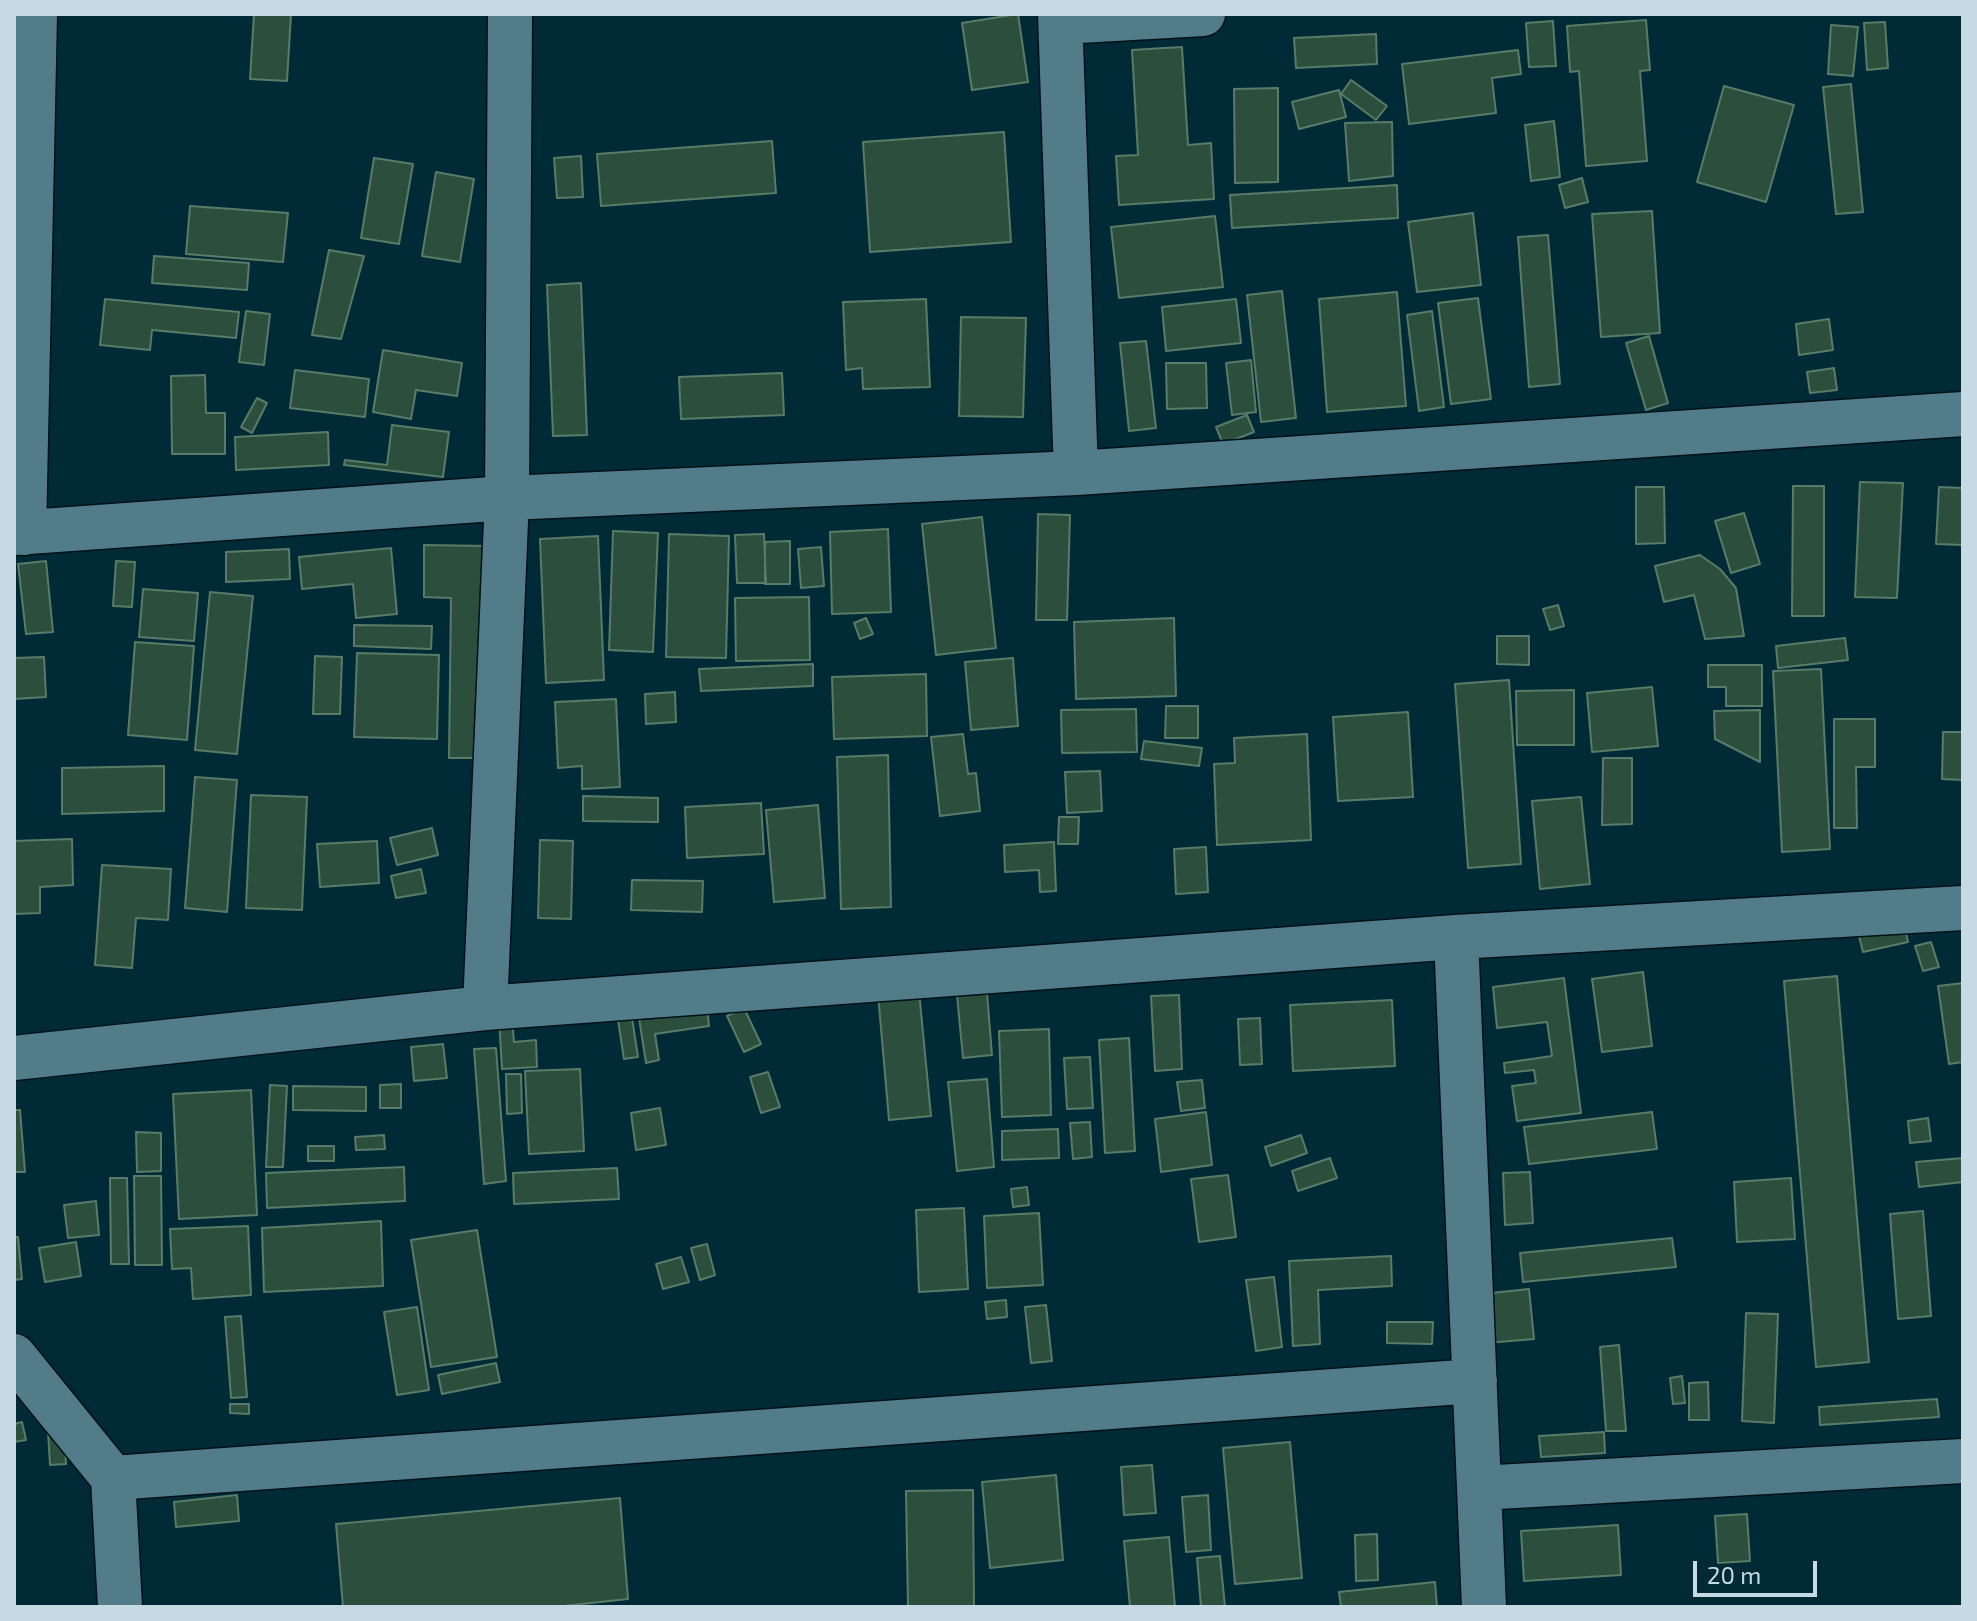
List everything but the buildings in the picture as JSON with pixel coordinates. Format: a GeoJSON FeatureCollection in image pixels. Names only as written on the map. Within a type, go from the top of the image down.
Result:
{"type":"FeatureCollection","features":[{"type":"Feature","properties":{"kind":"street"},"geometry":{"type":"LineString","coordinates":[[35,14],[23,85],[19,533],[507,498],[1076,473],[1963,414]]}},
{"type":"Feature","properties":{"kind":"street"},"geometry":{"type":"LineString","coordinates":[[485,1008],[507,498],[510,14]]}},
{"type":"Feature","properties":{"kind":"street"},"geometry":{"type":"LineString","coordinates":[[1076,473],[1061,18],[1203,14]]}},
{"type":"Feature","properties":{"kind":"street"},"geometry":{"type":"LineString","coordinates":[[14,1058],[485,1008],[1456,937],[1963,908]]}},
{"type":"Feature","properties":{"kind":"street"},"geometry":{"type":"LineString","coordinates":[[1456,937],[1484,1607]]}},
{"type":"Feature","properties":{"kind":"street"},"geometry":{"type":"LineString","coordinates":[[14,1356],[113,1478],[120,1607]]}},
{"type":"Feature","properties":{"kind":"street"},"geometry":{"type":"LineString","coordinates":[[113,1478],[1475,1381]]}},
{"type":"Feature","properties":{"kind":"street"},"geometry":{"type":"LineString","coordinates":[[1479,1488],[1963,1461]]}}]}
